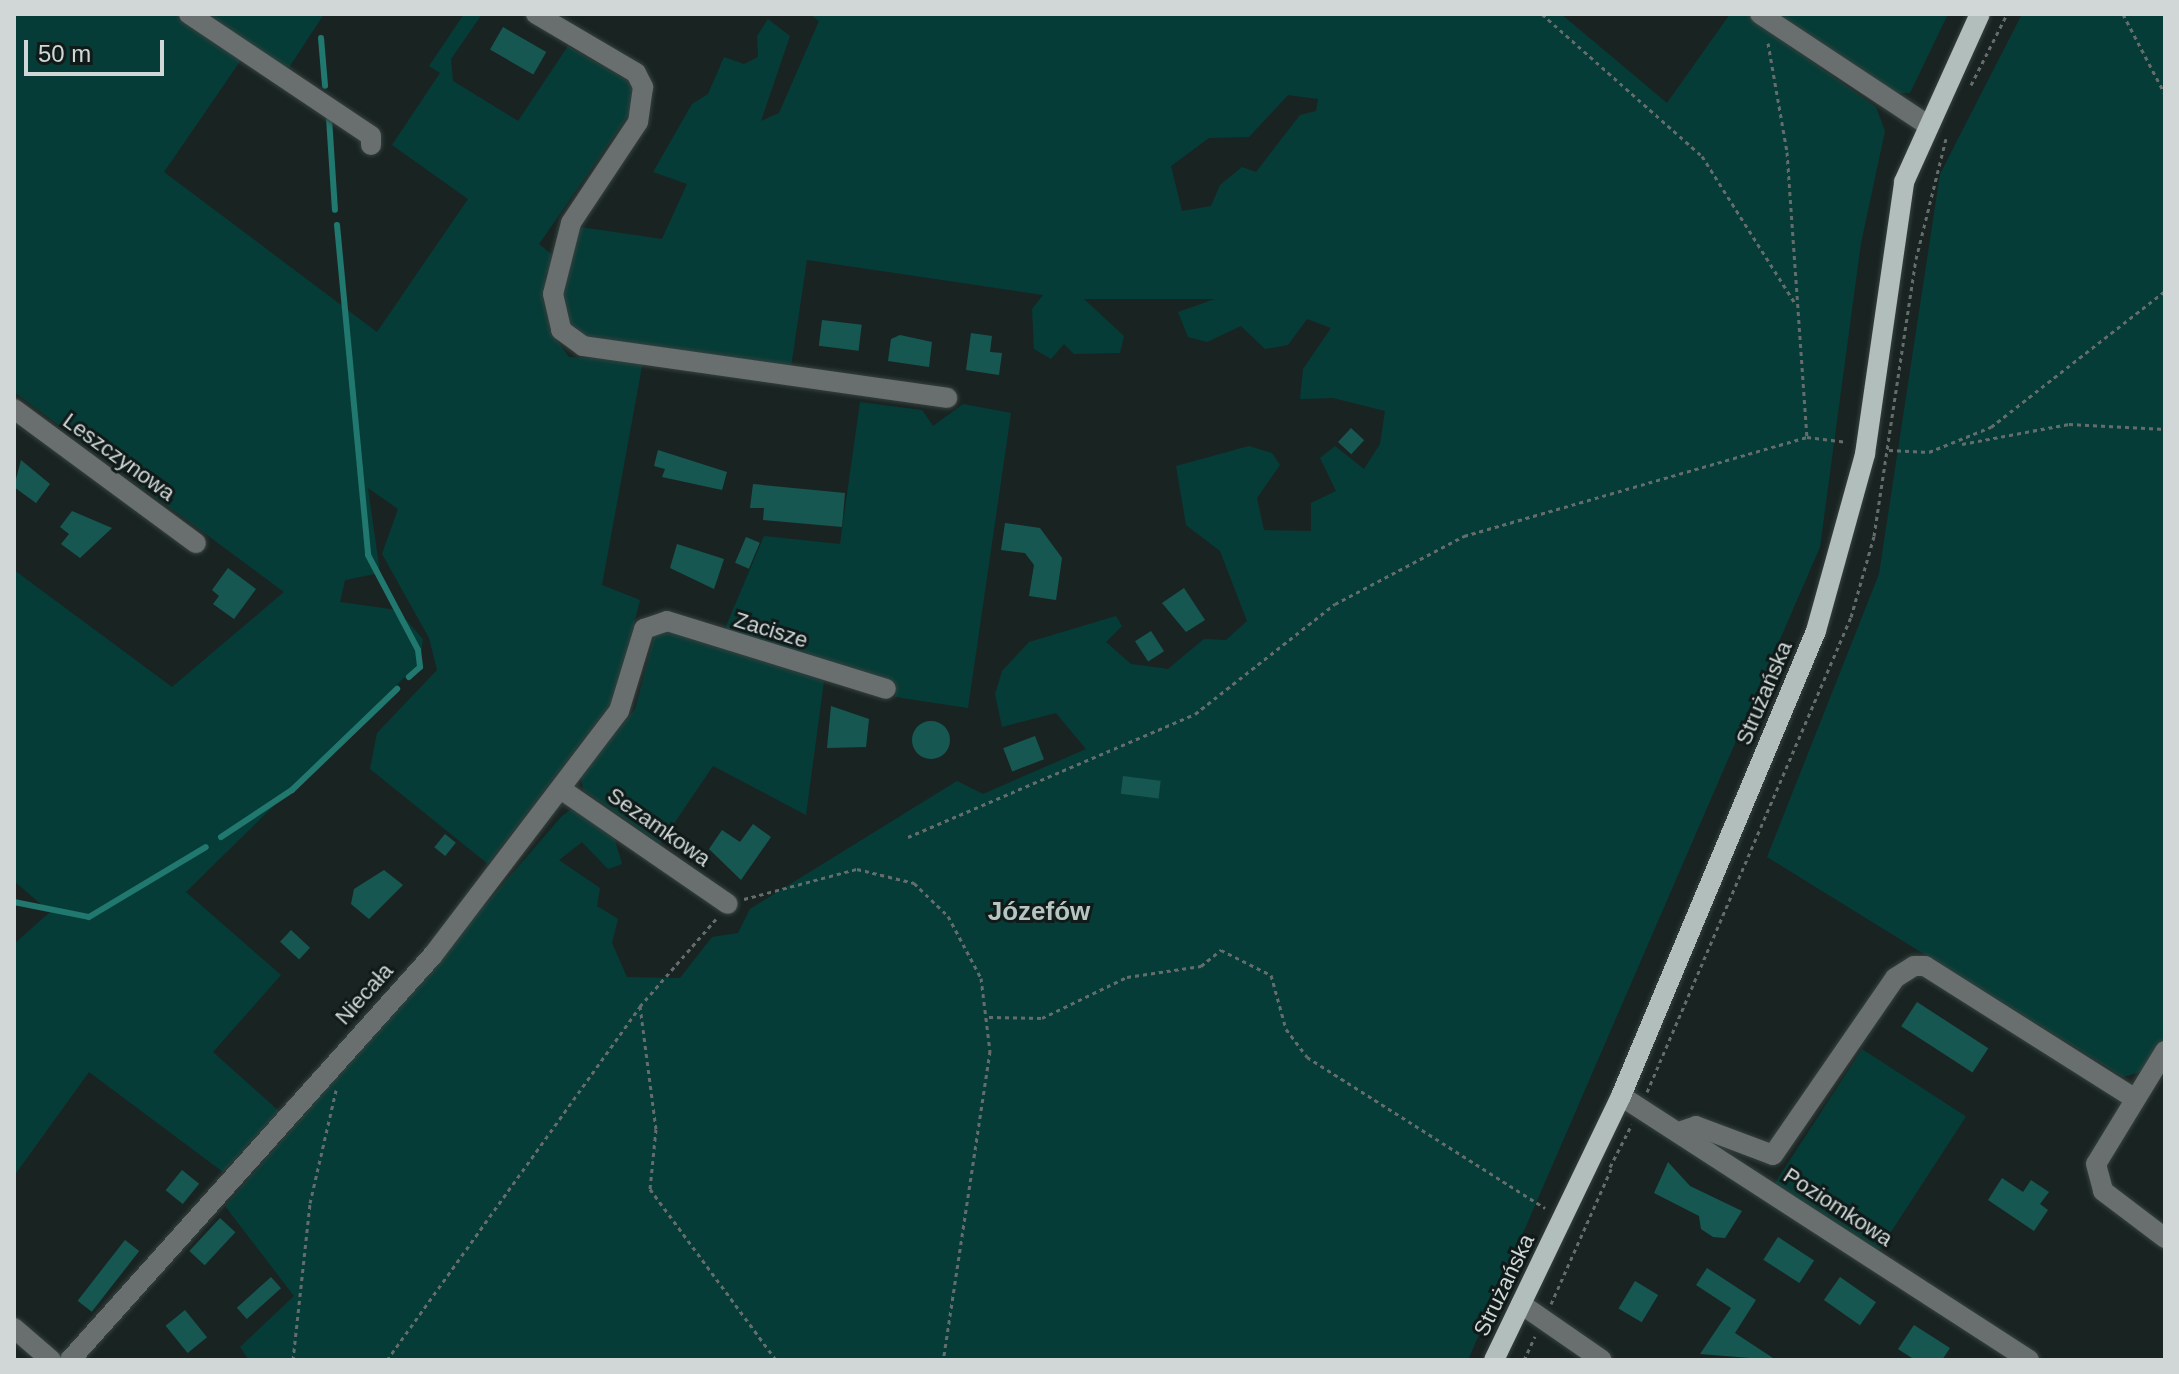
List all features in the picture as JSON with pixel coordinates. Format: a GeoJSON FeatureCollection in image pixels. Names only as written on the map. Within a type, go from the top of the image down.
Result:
{"type":"FeatureCollection","features":[{"type":"Feature","properties":{"kind":"main road","name":"Strużańska"},"geometry":{"type":"LineString","coordinates":[[1494,1360],[1621,1096],[1816,631],[1866,445],[1889,250],[1926,124],[1980,14]]}},
{"type":"Feature","properties":{"kind":"street"},"geometry":{"type":"LineString","coordinates":[[189,14],[371,136],[371,145]]}},
{"type":"Feature","properties":{"kind":"street"},"geometry":{"type":"LineString","coordinates":[[536,14],[636,73],[643,87],[638,122],[571,223],[553,294],[561,330],[583,346],[947,398]]}},
{"type":"Feature","properties":{"kind":"street"},"geometry":{"type":"LineString","coordinates":[[1761,15],[1926,124]]}},
{"type":"Feature","properties":{"kind":"street","name":"Leszczynowa"},"geometry":{"type":"LineString","coordinates":[[14,409],[196,543]]}},
{"type":"Feature","properties":{"kind":"street","name":"Zacisze"},"geometry":{"type":"LineString","coordinates":[[644,629],[667,621],[886,689]]}},
{"type":"Feature","properties":{"kind":"street","name":"Niecała"},"geometry":{"type":"LineString","coordinates":[[70,1360],[433,955],[562,790],[619,711],[644,629]]}},
{"type":"Feature","properties":{"kind":"street","name":"Sezamkowa"},"geometry":{"type":"LineString","coordinates":[[562,790],[728,904]]}},
{"type":"Feature","properties":{"kind":"street"},"geometry":{"type":"LineString","coordinates":[[1679,1132],[1696,1126],[1773,1155],[1895,978],[1914,966],[1925,966],[2134,1098]]}},
{"type":"Feature","properties":{"kind":"street"},"geometry":{"type":"LineString","coordinates":[[2165,1051],[2096,1164],[2097,1177],[2128,1214],[2165,1238]]}},
{"type":"Feature","properties":{"kind":"street","name":"Poziomkowa"},"geometry":{"type":"LineString","coordinates":[[1621,1096],[2029,1360]]}},
{"type":"Feature","properties":{"kind":"street"},"geometry":{"type":"LineString","coordinates":[[1521,1304],[1545,1316],[1602,1360]]}},
{"type":"Feature","properties":{"kind":"street"},"geometry":{"type":"LineString","coordinates":[[14,1328],[51,1360]]}},
{"type":"Feature","properties":{"kind":"path"},"geometry":{"type":"LineString","coordinates":[[1542,14],[1702,156],[1795,303]]}},
{"type":"Feature","properties":{"kind":"path"},"geometry":{"type":"LineString","coordinates":[[2123,14],[2165,94]]}},
{"type":"Feature","properties":{"kind":"path"},"geometry":{"type":"LineString","coordinates":[[1761,15],[1787,152],[1795,303],[1807,437]]}},
{"type":"Feature","properties":{"kind":"path"},"geometry":{"type":"LineString","coordinates":[[1958,444],[2165,291]]}},
{"type":"Feature","properties":{"kind":"path"},"geometry":{"type":"LineString","coordinates":[[908,837],[1195,714],[1335,604],[1464,536],[1807,437],[1929,452],[2069,424],[2165,429]]}},
{"type":"Feature","properties":{"kind":"path"},"geometry":{"type":"LineString","coordinates":[[387,1360],[640,1006],[728,904],[857,869],[914,883],[948,916],[981,978],[989,1017],[943,1360]]}},
{"type":"Feature","properties":{"kind":"path"},"geometry":{"type":"LineString","coordinates":[[989,1017],[1042,1018],[1127,977],[1201,966],[1221,950],[1271,975],[1286,1029],[1307,1057],[1550,1211]]}},
{"type":"Feature","properties":{"kind":"path"},"geometry":{"type":"LineString","coordinates":[[640,1006],[656,1129],[650,1189],[776,1360]]}},
{"type":"Feature","properties":{"kind":"path"},"geometry":{"type":"LineString","coordinates":[[293,1360],[310,1203],[338,1094],[330,1067]]}},
{"type":"Feature","properties":{"kind":"path"},"geometry":{"type":"LineString","coordinates":[[1524,1360],[1603,1199],[1613,1161]]}},
{"type":"Feature","properties":{"kind":"shaded area"},"geometry":{"type":"Polygon","coordinates":[[[14,14],[179,14],[243,57],[164,172],[377,332],[468,199],[392,145],[440,73],[429,66],[464,14],[482,14],[451,59],[453,81],[518,121],[568,46],[632,83],[637,103],[539,244],[556,258],[545,276],[550,330],[569,357],[643,361],[602,585],[640,600],[616,697],[488,864],[370,769],[377,733],[437,670],[429,638],[382,554],[398,509],[368,488],[380,573],[345,580],[340,602],[397,610],[423,639],[420,662],[186,892],[281,975],[213,1052],[279,1111],[223,1172],[89,1072],[14,1176],[14,944],[50,912],[14,881],[14,570],[172,687],[284,592],[14,392],[14,14]]]}},
{"type":"Feature","properties":{"kind":"shaded area"},"geometry":{"type":"Polygon","coordinates":[[[204,14],[324,14],[286,72],[204,14]]]}},
{"type":"Feature","properties":{"kind":"shaded area"},"geometry":{"type":"Polygon","coordinates":[[[810,14],[1561,14],[1667,103],[1730,14],[1745,14],[1876,107],[1885,131],[1861,243],[1820,547],[1468,1360],[249,1360],[240,1347],[294,1296],[225,1206],[561,817],[582,801],[610,823],[622,864],[608,869],[582,842],[559,860],[600,888],[597,906],[618,919],[612,943],[627,977],[680,978],[712,937],[738,933],[750,909],[957,781],[983,794],[1086,749],[1056,713],[1002,727],[995,694],[1002,671],[1029,642],[1116,616],[1122,626],[1106,642],[1131,664],[1168,669],[1204,639],[1226,640],[1247,621],[1220,551],[1186,525],[1176,466],[1249,446],[1272,453],[1280,465],[1257,498],[1264,530],[1311,531],[1311,503],[1336,491],[1320,458],[1335,446],[1364,469],[1380,444],[1385,411],[1333,398],[1300,399],[1303,369],[1331,328],[1307,319],[1288,345],[1265,349],[1241,326],[1207,342],[1188,337],[1178,312],[1215,299],[1084,299],[1124,336],[1120,353],[1074,354],[1064,344],[1051,359],[1034,349],[1032,309],[1043,295],[807,260],[791,367],[578,336],[563,316],[561,290],[580,227],[662,239],[687,184],[653,172],[692,104],[708,94],[724,57],[744,64],[758,57],[757,36],[768,19],[790,36],[761,121],[779,113],[819,21],[810,14]],[[1288,95],[1249,137],[1209,138],[1171,166],[1182,211],[1211,206],[1220,185],[1242,167],[1256,172],[1300,115],[1316,111],[1318,99],[1288,95]]]}},
{"type":"Feature","properties":{"kind":"shaded area"},"geometry":{"type":"Polygon","coordinates":[[[1773,14],[1948,14],[1910,93],[1886,93],[1773,14]]]}},
{"type":"Feature","properties":{"kind":"shaded area"},"geometry":{"type":"Polygon","coordinates":[[[2022,14],[2165,14],[2165,1041],[2140,1072],[2123,1077],[1767,857],[1879,574],[1940,174],[2022,14]]]}},
{"type":"Feature","properties":{"kind":"shaded area"},"geometry":{"type":"Polygon","coordinates":[[[860,402],[922,410],[933,426],[963,404],[1011,413],[968,708],[895,697],[895,683],[724,631],[764,536],[840,544],[860,402]]]}},
{"type":"Feature","properties":{"kind":"shaded area"},"geometry":{"type":"Polygon","coordinates":[[[667,628],[824,681],[806,815],[713,766],[660,844],[583,790],[581,776],[635,709],[655,633],[667,628]]]}},
{"type":"Feature","properties":{"kind":"shaded area"},"geometry":{"type":"Polygon","coordinates":[[[1862,1049],[1966,1117],[1878,1252],[1774,1184],[1862,1049]]]}},
{"type":"Feature","properties":{"kind":"building"},"geometry":{"type":"Polygon","coordinates":[[[503,27],[546,52],[533,75],[490,50],[503,27]]]}},
{"type":"Feature","properties":{"kind":"building"},"geometry":{"type":"Polygon","coordinates":[[[822,320],[862,325],[859,351],[819,346],[822,320]]]}},
{"type":"Feature","properties":{"kind":"building"},"geometry":{"type":"Polygon","coordinates":[[[971,333],[992,336],[990,352],[1002,353],[999,375],[966,370],[971,333]]]}},
{"type":"Feature","properties":{"kind":"building"},"geometry":{"type":"Polygon","coordinates":[[[900,335],[932,342],[929,367],[888,361],[891,339],[900,335]]]}},
{"type":"Feature","properties":{"kind":"building"},"geometry":{"type":"Polygon","coordinates":[[[1351,428],[1364,440],[1351,454],[1338,442],[1351,428]]]}},
{"type":"Feature","properties":{"kind":"building"},"geometry":{"type":"Polygon","coordinates":[[[658,450],[727,472],[722,490],[662,477],[665,469],[654,466],[658,450]]]}},
{"type":"Feature","properties":{"kind":"building"},"geometry":{"type":"Polygon","coordinates":[[[21,460],[50,484],[36,503],[14,487],[21,460]]]}},
{"type":"Feature","properties":{"kind":"building"},"geometry":{"type":"Polygon","coordinates":[[[753,484],[845,493],[842,527],[763,520],[764,508],[750,508],[753,484]]]}},
{"type":"Feature","properties":{"kind":"building"},"geometry":{"type":"Polygon","coordinates":[[[72,511],[112,528],[80,558],[61,544],[69,534],[60,527],[72,511]]]}},
{"type":"Feature","properties":{"kind":"building"},"geometry":{"type":"Polygon","coordinates":[[[1005,523],[1040,528],[1062,558],[1056,600],[1029,596],[1034,565],[1025,553],[1001,550],[1005,523]]]}},
{"type":"Feature","properties":{"kind":"building"},"geometry":{"type":"Polygon","coordinates":[[[746,537],[760,543],[749,569],[735,563],[746,537]]]}},
{"type":"Feature","properties":{"kind":"building"},"geometry":{"type":"Polygon","coordinates":[[[677,544],[724,559],[714,589],[670,568],[677,544]]]}},
{"type":"Feature","properties":{"kind":"building"},"geometry":{"type":"Polygon","coordinates":[[[228,568],[256,589],[234,619],[213,604],[219,596],[212,590],[228,568]]]}},
{"type":"Feature","properties":{"kind":"building"},"geometry":{"type":"Polygon","coordinates":[[[1184,588],[1205,620],[1186,632],[1162,603],[1184,588]]]}},
{"type":"Feature","properties":{"kind":"building"},"geometry":{"type":"Polygon","coordinates":[[[1151,631],[1164,651],[1148,661],[1135,641],[1151,631]]]}},
{"type":"Feature","properties":{"kind":"building"},"geometry":{"type":"Polygon","coordinates":[[[831,706],[869,719],[866,747],[827,748],[831,706]]]}},
{"type":"Feature","properties":{"kind":"building"},"geometry":{"type":"Polygon","coordinates":[[[931,721],[944,727],[950,740],[944,753],[931,759],[918,753],[912,740],[918,727],[931,721]]]}},
{"type":"Feature","properties":{"kind":"building"},"geometry":{"type":"Polygon","coordinates":[[[1035,736],[1044,759],[1012,772],[1003,748],[1035,736]]]}},
{"type":"Feature","properties":{"kind":"building"},"geometry":{"type":"Polygon","coordinates":[[[1123,776],[1161,781],[1159,798],[1121,794],[1123,776]]]}},
{"type":"Feature","properties":{"kind":"building"},"geometry":{"type":"Polygon","coordinates":[[[753,824],[771,837],[741,880],[709,849],[722,830],[740,842],[753,824]]]}},
{"type":"Feature","properties":{"kind":"building"},"geometry":{"type":"Polygon","coordinates":[[[445,834],[456,843],[445,856],[434,847],[445,834]]]}},
{"type":"Feature","properties":{"kind":"building"},"geometry":{"type":"Polygon","coordinates":[[[384,870],[403,885],[369,919],[351,904],[354,889],[384,870]]]}},
{"type":"Feature","properties":{"kind":"building"},"geometry":{"type":"Polygon","coordinates":[[[291,930],[310,948],[299,959],[280,942],[291,930]]]}},
{"type":"Feature","properties":{"kind":"building"},"geometry":{"type":"Polygon","coordinates":[[[1917,1002],[1988,1048],[1972,1073],[1901,1026],[1917,1002]]]}},
{"type":"Feature","properties":{"kind":"building"},"geometry":{"type":"Polygon","coordinates":[[[1668,1162],[1690,1186],[1742,1211],[1725,1238],[1713,1237],[1701,1229],[1699,1216],[1654,1193],[1668,1162]]]}},
{"type":"Feature","properties":{"kind":"building"},"geometry":{"type":"Polygon","coordinates":[[[182,1170],[199,1184],[183,1204],[166,1190],[182,1170]]]}},
{"type":"Feature","properties":{"kind":"building"},"geometry":{"type":"Polygon","coordinates":[[[2002,1178],[2023,1192],[2031,1180],[2049,1192],[2040,1204],[2048,1210],[2034,1231],[1988,1200],[2002,1178]]]}},
{"type":"Feature","properties":{"kind":"building"},"geometry":{"type":"Polygon","coordinates":[[[220,1218],[235,1232],[205,1265],[189,1251],[220,1218]]]}},
{"type":"Feature","properties":{"kind":"building"},"geometry":{"type":"Polygon","coordinates":[[[1778,1237],[1814,1260],[1799,1283],[1763,1260],[1778,1237]]]}},
{"type":"Feature","properties":{"kind":"building"},"geometry":{"type":"Polygon","coordinates":[[[125,1240],[139,1251],[92,1312],[78,1301],[125,1240]]]}},
{"type":"Feature","properties":{"kind":"building"},"geometry":{"type":"Polygon","coordinates":[[[1707,1268],[1756,1300],[1735,1333],[1776,1360],[1700,1354],[1731,1308],[1696,1285],[1707,1268]]]}},
{"type":"Feature","properties":{"kind":"building"},"geometry":{"type":"Polygon","coordinates":[[[271,1277],[281,1288],[247,1319],[237,1308],[271,1277]]]}},
{"type":"Feature","properties":{"kind":"building"},"geometry":{"type":"Polygon","coordinates":[[[1840,1277],[1876,1302],[1860,1325],[1824,1300],[1840,1277]]]}},
{"type":"Feature","properties":{"kind":"building"},"geometry":{"type":"Polygon","coordinates":[[[1635,1281],[1658,1295],[1642,1322],[1619,1308],[1635,1281]]]}},
{"type":"Feature","properties":{"kind":"building"},"geometry":{"type":"Polygon","coordinates":[[[185,1310],[207,1337],[188,1353],[166,1326],[185,1310]]]}},
{"type":"Feature","properties":{"kind":"building"},"geometry":{"type":"Polygon","coordinates":[[[1914,1325],[1950,1348],[1942,1360],[1915,1360],[1898,1349],[1914,1325]]]}},
{"type":"Feature","properties":{"kind":"waterway"},"geometry":{"type":"LineString","coordinates":[[321,38],[325,86]]}},
{"type":"Feature","properties":{"kind":"waterway"},"geometry":{"type":"LineString","coordinates":[[329,118],[335,210]]}},
{"type":"Feature","properties":{"kind":"waterway"},"geometry":{"type":"LineString","coordinates":[[337,225],[368,555],[418,650],[420,667],[409,677]]}},
{"type":"Feature","properties":{"kind":"waterway"},"geometry":{"type":"LineString","coordinates":[[221,837],[292,790],[397,689]]}},
{"type":"Feature","properties":{"kind":"waterway"},"geometry":{"type":"LineString","coordinates":[[14,902],[89,917],[206,847]]}},
{"type":"Feature","properties":{"kind":"district","name":"Józefów"},"geometry":{"type":"Point","coordinates":[1039,912]}}]}
